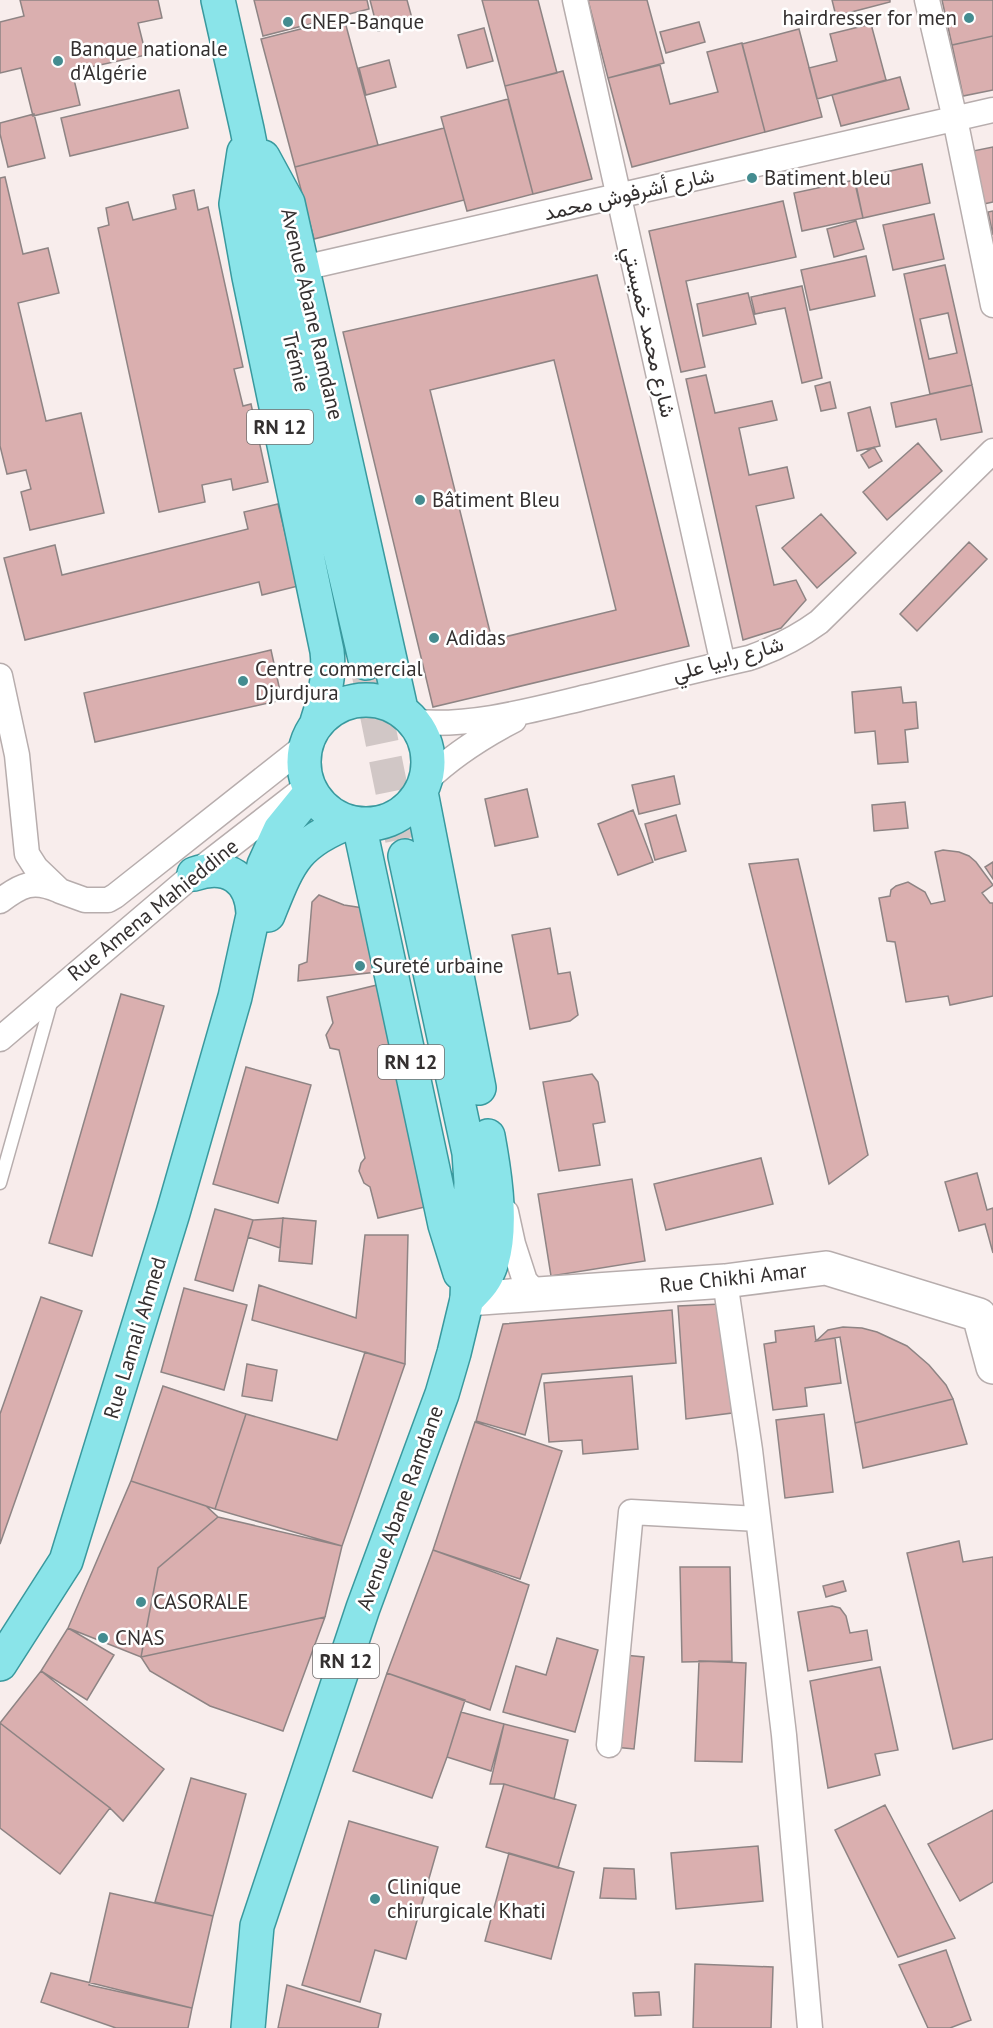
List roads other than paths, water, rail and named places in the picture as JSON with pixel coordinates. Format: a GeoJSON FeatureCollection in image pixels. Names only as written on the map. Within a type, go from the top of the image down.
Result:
{"type":"FeatureCollection","features":[{"type":"Feature","properties":{"kind":"main road","name":"RN 12"},"geometry":{"type":"LineString","coordinates":[[218,0],[247,129],[236,204],[249,277],[327,651],[329,670],[323,704],[311,734]]}},
{"type":"Feature","properties":{"kind":"main road","name":"Avenue Abane Ramdane"},"geometry":{"type":"LineString","coordinates":[[247,129],[288,202],[408,716]]}},
{"type":"Feature","properties":{"kind":"main road","name":"Trémie"},"geometry":{"type":"LineString","coordinates":[[247,129],[279,291],[366,663]]}},
{"type":"Feature","properties":{"kind":"main road"},"geometry":{"type":"LineString","coordinates":[[356,699],[372,699],[387,702],[408,716],[423,735],[428,750],[429,766],[424,787],[413,804],[402,814],[374,824],[355,823],[328,811],[310,789],[304,765],[311,734],[328,712],[356,699]]}},
{"type":"Feature","properties":{"kind":"main road","name":"Avenue Abane Ramdane"},"geometry":{"type":"LineString","coordinates":[[424,787],[489,1140],[497,1201],[493,1257],[485,1279],[467,1299]]}},
{"type":"Feature","properties":{"kind":"main road","name":"Rue Lamali Ahmed"},"geometry":{"type":"LineString","coordinates":[[0,1664],[66,1561],[160,1258],[235,997],[264,865],[280,830],[310,789]]}},
{"type":"Feature","properties":{"kind":"main road","name":"RN 12"},"geometry":{"type":"LineString","coordinates":[[355,823],[445,1225],[467,1299]]}},
{"type":"Feature","properties":{"kind":"main road","name":"Rue Lamali Ahmed"},"geometry":{"type":"LineString","coordinates":[[235,997],[281,883],[295,857],[303,847],[318,837],[355,823]]}},
{"type":"Feature","properties":{"kind":"main road","name":"Avenue Abane Ramdane"},"geometry":{"type":"LineString","coordinates":[[248,2028],[257,1926],[363,1608],[442,1394],[467,1299],[471,1182],[469,1153],[405,856]]}},
{"type":"Feature","properties":{"kind":"main road"},"geometry":{"type":"LineString","coordinates":[[194,874],[218,869],[230,872],[248,890],[253,913]]}},
{"type":"Feature","properties":{"kind":"street","name":"شارع محمد خميستي"},"geometry":{"type":"LineString","coordinates":[[575,0],[723,664]]}},
{"type":"Feature","properties":{"kind":"street"},"geometry":{"type":"LineString","coordinates":[[927,0],[955,119],[993,305]]}},
{"type":"Feature","properties":{"kind":"street","name":"شارع أشرفوش محمد"},"geometry":{"type":"LineString","coordinates":[[303,268],[993,110]]}},
{"type":"Feature","properties":{"kind":"street","name":"شارع رابيا علي"},"geometry":{"type":"LineString","coordinates":[[535,710],[723,664],[774,649],[798,638],[819,622],[993,451]]}},
{"type":"Feature","properties":{"kind":"street"},"geometry":{"type":"LineString","coordinates":[[0,676],[17,755],[27,854],[36,868],[60,891]]}},
{"type":"Feature","properties":{"kind":"street"},"geometry":{"type":"LineString","coordinates":[[408,716],[448,723],[535,710]]}},
{"type":"Feature","properties":{"kind":"street"},"geometry":{"type":"LineString","coordinates":[[424,787],[472,743],[535,710]]}},
{"type":"Feature","properties":{"kind":"street"},"geometry":{"type":"LineString","coordinates":[[0,900],[26,885],[35,884],[46,885],[85,900],[108,900],[116,896],[311,734]]}},
{"type":"Feature","properties":{"kind":"street","name":"Rue Amena Mahieddine"},"geometry":{"type":"LineString","coordinates":[[0,1040],[194,874],[310,789]]}},
{"type":"Feature","properties":{"kind":"street"},"geometry":{"type":"LineString","coordinates":[[0,900],[27,854]]}},
{"type":"Feature","properties":{"kind":"street"},"geometry":{"type":"LineString","coordinates":[[489,1140],[518,1263],[525,1281],[538,1295]]}},
{"type":"Feature","properties":{"kind":"street","name":"Rue Chikhi Amar"},"geometry":{"type":"LineString","coordinates":[[467,1299],[725,1281],[826,1268],[986,1315]]}},
{"type":"Feature","properties":{"kind":"street"},"geometry":{"type":"LineString","coordinates":[[725,1281],[758,1519],[784,1735],[810,2028]]}},
{"type":"Feature","properties":{"kind":"street"},"geometry":{"type":"LineString","coordinates":[[986,1315],[993,1367]]}},
{"type":"Feature","properties":{"kind":"street"},"geometry":{"type":"LineString","coordinates":[[609,1745],[631,1512],[758,1519]]}},
{"type":"Feature","properties":{"kind":"lane"},"geometry":{"type":"LineString","coordinates":[[0,1183],[54,992]]}},
{"type":"Feature","properties":{"kind":"tunnel"},"geometry":{"type":"LineString","coordinates":[[366,663],[405,856]]}},
{"type":"Feature","properties":{"kind":"place","name":"hairdresser for men"},"geometry":{"type":"Point","coordinates":[969,18]}},
{"type":"Feature","properties":{"kind":"place","name":"CNEP-Banque"},"geometry":{"type":"Point","coordinates":[288,22]}},
{"type":"Feature","properties":{"kind":"place","name":"Banque nationale d'Algérie"},"geometry":{"type":"Point","coordinates":[58,61]}},
{"type":"Feature","properties":{"kind":"place","name":"Batiment bleu"},"geometry":{"type":"Point","coordinates":[752,178]}},
{"type":"Feature","properties":{"kind":"place","name":"Bâtiment Bleu"},"geometry":{"type":"Point","coordinates":[420,500]}},
{"type":"Feature","properties":{"kind":"place","name":"Adidas"},"geometry":{"type":"Point","coordinates":[434,638]}},
{"type":"Feature","properties":{"kind":"place","name":"Centre commercial Djurdjura"},"geometry":{"type":"Point","coordinates":[243,681]}},
{"type":"Feature","properties":{"kind":"place","name":"Sureté urbaine"},"geometry":{"type":"Point","coordinates":[360,966]}},
{"type":"Feature","properties":{"kind":"place","name":"CASORALE"},"geometry":{"type":"Point","coordinates":[141,1602]}},
{"type":"Feature","properties":{"kind":"place","name":"CNAS"},"geometry":{"type":"Point","coordinates":[103,1638]}},
{"type":"Feature","properties":{"kind":"place","name":"Clinique chirurgicale Khati"},"geometry":{"type":"Point","coordinates":[375,1899]}}]}
